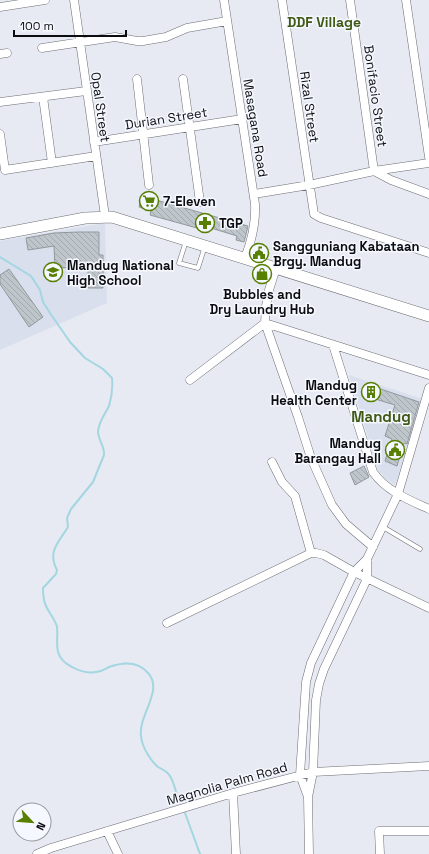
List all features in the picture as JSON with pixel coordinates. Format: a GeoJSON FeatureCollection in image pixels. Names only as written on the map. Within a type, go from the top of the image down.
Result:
{"type":"FeatureCollection","features":[{"type":"Feature","properties":{"kind":"main road"},"geometry":{"type":"LineString","coordinates":[[0,234],[86,218],[104,216],[121,219],[429,316]]}},
{"type":"Feature","properties":{"kind":"street"},"geometry":{"type":"LineString","coordinates":[[0,7],[45,0]]}},
{"type":"Feature","properties":{"kind":"street","name":"Opal Street"},"geometry":{"type":"LineString","coordinates":[[74,0],[104,216]]}},
{"type":"Feature","properties":{"kind":"street","name":"Masagana Road"},"geometry":{"type":"LineString","coordinates":[[224,0],[254,194],[255,224],[251,242],[245,258]]}},
{"type":"Feature","properties":{"kind":"street","name":"Rizal Street"},"geometry":{"type":"LineString","coordinates":[[282,0],[312,211],[316,216],[429,253]]}},
{"type":"Feature","properties":{"kind":"street","name":"Bonifacio Street"},"geometry":{"type":"LineString","coordinates":[[350,0],[374,171]]}},
{"type":"Feature","properties":{"kind":"street"},"geometry":{"type":"LineString","coordinates":[[406,0],[429,157]]}},
{"type":"Feature","properties":{"kind":"street"},"geometry":{"type":"LineString","coordinates":[[42,48],[116,38],[143,41],[166,37],[187,28],[227,21]]}},
{"type":"Feature","properties":{"kind":"street"},"geometry":{"type":"LineString","coordinates":[[137,79],[148,186]]}},
{"type":"Feature","properties":{"kind":"street"},"geometry":{"type":"LineString","coordinates":[[183,79],[200,202]]}},
{"type":"Feature","properties":{"kind":"street"},"geometry":{"type":"LineString","coordinates":[[0,102],[86,91]]}},
{"type":"Feature","properties":{"kind":"street"},"geometry":{"type":"LineString","coordinates":[[43,97],[52,163]]}},
{"type":"Feature","properties":{"kind":"street","name":"Durian Street"},"geometry":{"type":"LineString","coordinates":[[94,142],[242,119]]}},
{"type":"Feature","properties":{"kind":"street"},"geometry":{"type":"LineString","coordinates":[[0,134],[5,170],[96,156]]}},
{"type":"Feature","properties":{"kind":"street"},"geometry":{"type":"LineString","coordinates":[[254,194],[309,185],[374,171],[429,163]]}},
{"type":"Feature","properties":{"kind":"street"},"geometry":{"type":"LineString","coordinates":[[374,171],[392,180],[429,194]]}},
{"type":"Feature","properties":{"kind":"street"},"geometry":{"type":"LineString","coordinates":[[276,268],[267,300],[265,323],[311,458],[332,505],[346,524],[373,547]]}},
{"type":"Feature","properties":{"kind":"street"},"geometry":{"type":"LineString","coordinates":[[265,323],[429,375]]}},
{"type":"Feature","properties":{"kind":"street"},"geometry":{"type":"LineString","coordinates":[[190,380],[265,323]]}},
{"type":"Feature","properties":{"kind":"street"},"geometry":{"type":"LineString","coordinates":[[333,345],[373,472],[378,479],[398,494],[429,509]]}},
{"type":"Feature","properties":{"kind":"street"},"geometry":{"type":"LineString","coordinates":[[308,797],[300,775],[306,682],[311,663],[354,572],[367,559],[398,494],[429,388]]}},
{"type":"Feature","properties":{"kind":"street"},"geometry":{"type":"LineString","coordinates":[[272,462],[282,482],[295,496],[311,553]]}},
{"type":"Feature","properties":{"kind":"street"},"geometry":{"type":"LineString","coordinates":[[167,623],[311,553],[324,554],[367,579],[429,608]]}},
{"type":"Feature","properties":{"kind":"street"},"geometry":{"type":"LineString","coordinates":[[309,854],[308,797],[313,772],[316,700],[319,684],[324,669],[367,579],[367,559]]}},
{"type":"Feature","properties":{"kind":"street"},"geometry":{"type":"LineString","coordinates":[[338,606],[351,612]]}},
{"type":"Feature","properties":{"kind":"street","name":"Magnolia Palm Road"},"geometry":{"type":"LineString","coordinates":[[37,854],[52,851],[108,831],[233,793],[313,772],[429,766]]}},
{"type":"Feature","properties":{"kind":"street"},"geometry":{"type":"LineString","coordinates":[[233,793],[236,854]]}},
{"type":"Feature","properties":{"kind":"street"},"geometry":{"type":"LineString","coordinates":[[108,831],[118,854]]}},
{"type":"Feature","properties":{"kind":"street"},"geometry":{"type":"LineString","coordinates":[[380,854],[379,832],[429,831]]}},
{"type":"Feature","properties":{"kind":"lane"},"geometry":{"type":"LineString","coordinates":[[186,240],[179,263],[198,268],[205,246]]}},
{"type":"Feature","properties":{"kind":"lane"},"geometry":{"type":"LineString","coordinates":[[383,527],[420,549]]}},
{"type":"Feature","properties":{"kind":"shaded area","name":"Mandug National High School"},"geometry":{"type":"Polygon","coordinates":[[[105,223],[107,303],[0,350],[0,241],[105,223]]]}},
{"type":"Feature","properties":{"kind":"shaded area"},"geometry":{"type":"Polygon","coordinates":[[[349,375],[423,399],[395,485],[386,479],[378,470],[349,375]]]}},
{"type":"Feature","properties":{"kind":"building"},"geometry":{"type":"Polygon","coordinates":[[[142,196],[248,226],[244,242],[236,240],[237,236],[198,224],[197,228],[150,215],[151,211],[139,207],[142,196]]]}},
{"type":"Feature","properties":{"kind":"building"},"geometry":{"type":"Polygon","coordinates":[[[99,232],[99,255],[103,255],[103,288],[88,288],[88,267],[55,268],[54,246],[28,250],[26,238],[54,233],[99,232]]]}},
{"type":"Feature","properties":{"kind":"building"},"geometry":{"type":"Polygon","coordinates":[[[258,244],[267,247],[264,257],[254,254],[258,244]]]}},
{"type":"Feature","properties":{"kind":"building"},"geometry":{"type":"Polygon","coordinates":[[[9,269],[43,317],[29,327],[0,284],[0,275],[9,269]]]}},
{"type":"Feature","properties":{"kind":"building"},"geometry":{"type":"Polygon","coordinates":[[[366,384],[419,402],[407,444],[404,443],[397,466],[385,461],[392,439],[385,436],[395,405],[362,395],[366,384]]]}},
{"type":"Feature","properties":{"kind":"building"},"geometry":{"type":"Polygon","coordinates":[[[364,466],[369,477],[355,485],[350,473],[364,466]]]}},
{"type":"Feature","properties":{"kind":"waterway"},"geometry":{"type":"LineString","coordinates":[[0,257],[31,276],[40,290],[43,302],[70,342],[85,358],[103,369],[112,378],[112,395],[98,431],[104,455],[93,482],[71,509],[67,518],[68,527],[55,547],[53,557],[57,570],[56,574],[43,588],[43,597],[44,602],[57,627],[57,646],[59,655],[68,664],[75,669],[90,672],[101,671],[114,665],[130,664],[140,666],[148,673],[152,680],[153,687],[152,695],[141,728],[141,736],[145,749],[152,761],[172,779],[179,802]]}},
{"type":"Feature","properties":{"kind":"waterway"},"geometry":{"type":"LineString","coordinates":[[185,813],[200,854]]}},
{"type":"Feature","properties":{"kind":"place","name":"7-Eleven"},"geometry":{"type":"Point","coordinates":[149,201]}},
{"type":"Feature","properties":{"kind":"place","name":"TGP"},"geometry":{"type":"Point","coordinates":[205,223]}},
{"type":"Feature","properties":{"kind":"place","name":"Sangguniang Kabataan Brgy. Mandug"},"geometry":{"type":"Point","coordinates":[259,253]}},
{"type":"Feature","properties":{"kind":"place","name":"Mandug National High School"},"geometry":{"type":"Point","coordinates":[53,272]}},
{"type":"Feature","properties":{"kind":"place","name":"Bubbles and Dry Laundry Hub"},"geometry":{"type":"Point","coordinates":[262,274]}},
{"type":"Feature","properties":{"kind":"place","name":"Mandug Health Center"},"geometry":{"type":"Point","coordinates":[371,392]}},
{"type":"Feature","properties":{"kind":"place","name":"Mandug Barangay Hall"},"geometry":{"type":"Point","coordinates":[395,450]}},
{"type":"Feature","properties":{"kind":"district","name":"DDF Village"},"geometry":{"type":"Point","coordinates":[324,22]}},
{"type":"Feature","properties":{"kind":"district","name":"Mandug"},"geometry":{"type":"Point","coordinates":[381,417]}}]}
